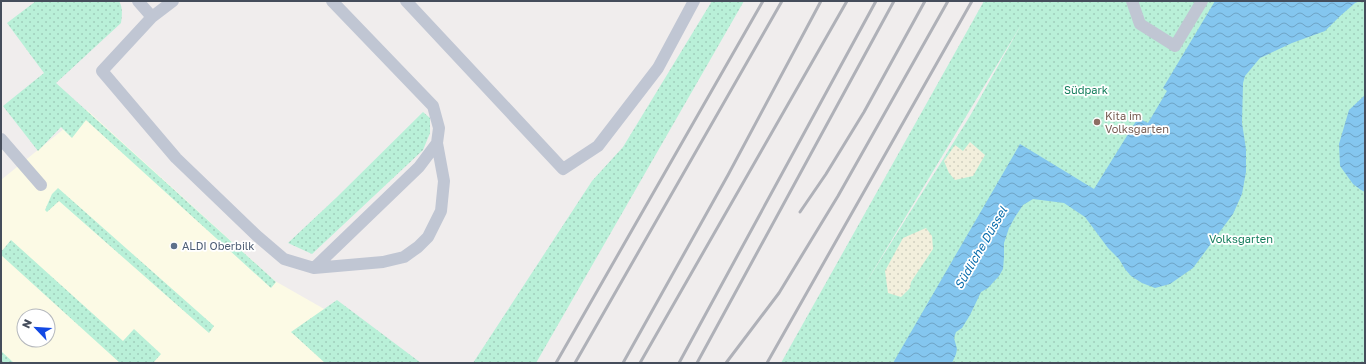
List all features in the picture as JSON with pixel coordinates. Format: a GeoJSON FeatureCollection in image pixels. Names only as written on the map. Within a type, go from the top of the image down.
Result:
{"type":"FeatureCollection","features":[{"type":"Feature","properties":{"kind":"lane"},"geometry":{"type":"LineString","coordinates":[[138,1],[152,17]]}},
{"type":"Feature","properties":{"kind":"lane"},"geometry":{"type":"LineString","coordinates":[[173,1],[152,17],[102,71],[176,158],[256,235],[284,259],[314,268],[382,262],[404,257],[418,248],[428,237],[441,211],[444,181],[437,143],[439,128],[433,106],[332,1]]}},
{"type":"Feature","properties":{"kind":"lane"},"geometry":{"type":"LineString","coordinates":[[406,1],[563,169],[598,146],[658,68],[694,1]]}},
{"type":"Feature","properties":{"kind":"lane"},"geometry":{"type":"LineString","coordinates":[[1132,1],[1140,24],[1174,46],[1202,1]]}},
{"type":"Feature","properties":{"kind":"lane"},"geometry":{"type":"LineString","coordinates":[[1,139],[41,185]]}},
{"type":"Feature","properties":{"kind":"lane"},"geometry":{"type":"LineString","coordinates":[[314,268],[419,167],[437,143]]}},
{"type":"Feature","properties":{"kind":"shaded area","name":"ALDI Oberbilk"},"geometry":{"type":"Polygon","coordinates":[[[87,110],[275,281],[419,363],[1,363],[1,180],[87,110]]]}},
{"type":"Feature","properties":{"kind":"green space"},"geometry":{"type":"Polygon","coordinates":[[[36,1],[119,1],[122,9],[121,23],[56,83],[276,282],[271,288],[86,120],[72,138],[61,127],[38,151],[3,106],[44,73],[7,23],[36,1]]]}},
{"type":"Feature","properties":{"kind":"green space"},"geometry":{"type":"Polygon","coordinates":[[[712,1],[744,1],[536,363],[473,363],[592,181],[623,147],[712,1]]]}},
{"type":"Feature","properties":{"kind":"green space"},"geometry":{"type":"Polygon","coordinates":[[[984,1],[1365,1],[1365,363],[781,363],[984,1]],[[1021,25],[864,286],[970,116],[1021,25]]]}},
{"type":"Feature","properties":{"kind":"green space"},"geometry":{"type":"Polygon","coordinates":[[[423,112],[430,118],[430,133],[423,150],[312,254],[288,243],[337,197],[423,112]]]}},
{"type":"Feature","properties":{"kind":"green space"},"geometry":{"type":"Polygon","coordinates":[[[58,188],[214,326],[209,333],[59,201],[47,212],[45,210],[52,194],[58,188]]]}},
{"type":"Feature","properties":{"kind":"green space"},"geometry":{"type":"Polygon","coordinates":[[[11,240],[123,341],[134,329],[161,354],[153,363],[120,363],[1,255],[1,252],[11,240]]]}},
{"type":"Feature","properties":{"kind":"green space"},"geometry":{"type":"Polygon","coordinates":[[[337,300],[421,363],[325,363],[291,332],[337,300]]]}},
{"type":"Feature","properties":{"kind":"green space"},"geometry":{"type":"Polygon","coordinates":[[[1,351],[14,363],[1,363],[1,351]]]}},
{"type":"Feature","properties":{"kind":"sand"},"geometry":{"type":"Polygon","coordinates":[[[970,142],[985,155],[973,176],[955,180],[949,173],[944,161],[955,145],[963,151],[970,142]]]}},
{"type":"Feature","properties":{"kind":"sand"},"geometry":{"type":"Polygon","coordinates":[[[926,228],[932,236],[933,249],[911,282],[910,288],[901,297],[888,293],[885,271],[903,238],[926,228]]]}},
{"type":"Feature","properties":{"kind":"water","name":"Südliche Düssel"},"geometry":{"type":"Polygon","coordinates":[[[1215,1],[1360,1],[1355,3],[1325,31],[1292,43],[1260,58],[1245,76],[1243,83],[1242,123],[1246,149],[1246,172],[1242,194],[1233,214],[1193,268],[1170,284],[1155,288],[1142,283],[1131,276],[1085,217],[1064,203],[1033,199],[1023,205],[1009,228],[1004,243],[1003,269],[999,276],[988,288],[981,292],[962,328],[956,332],[954,338],[957,349],[952,363],[893,363],[1020,144],[1094,189],[1138,118],[1148,123],[1167,91],[1163,88],[1215,1]]]}},
{"type":"Feature","properties":{"kind":"water"},"geometry":{"type":"Polygon","coordinates":[[[1365,95],[1365,192],[1353,184],[1340,166],[1339,144],[1349,110],[1365,95]]]}},
{"type":"Feature","properties":{"kind":"railway"},"geometry":{"type":"LineString","coordinates":[[556,363],[763,1]]}},
{"type":"Feature","properties":{"kind":"railway"},"geometry":{"type":"LineString","coordinates":[[575,363],[782,1]]}},
{"type":"Feature","properties":{"kind":"railway"},"geometry":{"type":"LineString","coordinates":[[623,363],[728,175],[821,1]]}},
{"type":"Feature","properties":{"kind":"railway"},"geometry":{"type":"LineString","coordinates":[[640,363],[847,1]]}},
{"type":"Feature","properties":{"kind":"railway"},"geometry":{"type":"LineString","coordinates":[[679,363],[876,1]]}},
{"type":"Feature","properties":{"kind":"railway"},"geometry":{"type":"LineString","coordinates":[[697,363],[894,1]]}},
{"type":"Feature","properties":{"kind":"railway"},"geometry":{"type":"LineString","coordinates":[[800,212],[826,174],[864,112],[925,1]]}},
{"type":"Feature","properties":{"kind":"railway"},"geometry":{"type":"LineString","coordinates":[[726,363],[779,293],[838,196],[948,1]]}},
{"type":"Feature","properties":{"kind":"railway"},"geometry":{"type":"LineString","coordinates":[[767,363],[972,1]]}},
{"type":"Feature","properties":{"kind":"place","name":"Kita im Volksgarten"},"geometry":{"type":"Point","coordinates":[1097,122]}},
{"type":"Feature","properties":{"kind":"place","name":"ALDI Oberbilk"},"geometry":{"type":"Point","coordinates":[174,246]}},
{"type":"Feature","properties":{"kind":"park label","name":"Südpark"},"geometry":{"type":"Point","coordinates":[1086,90]}},
{"type":"Feature","properties":{"kind":"park label","name":"Volksgarten"},"geometry":{"type":"Point","coordinates":[1241,239]}}]}
